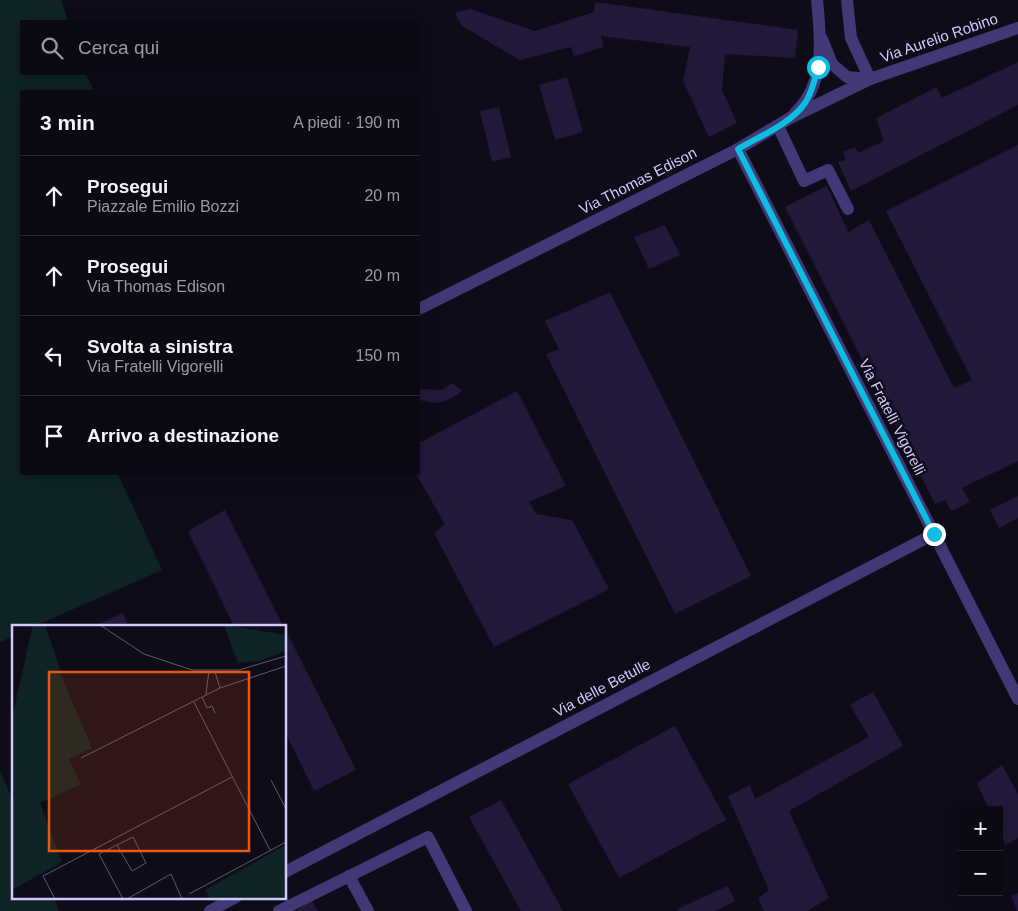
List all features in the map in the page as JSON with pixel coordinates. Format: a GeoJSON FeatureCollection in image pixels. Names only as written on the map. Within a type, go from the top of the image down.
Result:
{"type":"FeatureCollection","features":[{"type":"Feature","properties":{"kind":"street"},"geometry":{"type":"LineString","coordinates":[[790,118],[804,104],[813,88],[818,67],[820,37],[817,0]]}},
{"type":"Feature","properties":{"kind":"street"},"geometry":{"type":"LineString","coordinates":[[820,37],[832,64],[846,78],[870,79],[851,38],[847,0]]}},
{"type":"Feature","properties":{"kind":"street","name":"Via Aurelio Robino"},"geometry":{"type":"LineString","coordinates":[[870,79],[1018,28]]}},
{"type":"Feature","properties":{"kind":"street","name":"Via Thomas Edison"},"geometry":{"type":"LineString","coordinates":[[420,308],[738,149],[790,118],[870,79]]}},
{"type":"Feature","properties":{"kind":"street"},"geometry":{"type":"LineString","coordinates":[[778,126],[804,181],[828,170],[848,209]]}},
{"type":"Feature","properties":{"kind":"street","name":"Via Fratelli Vigorelli"},"geometry":{"type":"LineString","coordinates":[[738,149],[1018,699]]}},
{"type":"Feature","properties":{"kind":"street","name":"Via delle Betulle"},"geometry":{"type":"LineString","coordinates":[[286,871],[934,534]]}},
{"type":"Feature","properties":{"kind":"street"},"geometry":{"type":"LineString","coordinates":[[279,911],[428,837],[466,911]]}},
{"type":"Feature","properties":{"kind":"street"},"geometry":{"type":"LineString","coordinates":[[349,876],[368,911]]}},
{"type":"Feature","properties":{"kind":"street"},"geometry":{"type":"LineString","coordinates":[[210,911],[234,898]]}},
{"type":"Feature","properties":{"kind":"green space"},"geometry":{"type":"Polygon","coordinates":[[[0,0],[61,0],[68,20],[20,20],[20,75],[86,75],[94,90],[20,90],[20,475],[118,475],[162,570],[37,625],[12,625],[12,637],[0,642],[0,0]]]}},
{"type":"Feature","properties":{"kind":"green space"},"geometry":{"type":"Polygon","coordinates":[[[0,771],[12,798],[12,898],[54,898],[59,911],[0,911],[0,771]]]}},
{"type":"Feature","properties":{"kind":"building"},"geometry":{"type":"Polygon","coordinates":[[[595,2],[798,30],[795,58],[725,54],[722,90],[737,123],[709,137],[683,81],[690,47],[601,36],[604,47],[574,56],[571,47],[520,60],[462,26],[455,13],[470,9],[535,31],[594,12],[595,2]]]}},
{"type":"Feature","properties":{"kind":"building"},"geometry":{"type":"Polygon","coordinates":[[[1018,62],[1018,105],[851,191],[838,162],[846,160],[843,152],[855,147],[858,153],[884,141],[876,118],[937,87],[942,98],[1018,62]]]}},
{"type":"Feature","properties":{"kind":"building"},"geometry":{"type":"Polygon","coordinates":[[[567,77],[583,132],[555,140],[539,85],[567,77]]]}},
{"type":"Feature","properties":{"kind":"building"},"geometry":{"type":"Polygon","coordinates":[[[499,107],[511,157],[492,162],[480,111],[499,107]]]}},
{"type":"Feature","properties":{"kind":"building"},"geometry":{"type":"Polygon","coordinates":[[[1018,145],[1018,461],[962,488],[970,502],[951,511],[945,500],[935,504],[785,207],[827,186],[848,232],[869,220],[954,388],[972,380],[886,211],[1018,145]]]}},
{"type":"Feature","properties":{"kind":"building"},"geometry":{"type":"Polygon","coordinates":[[[665,225],[680,255],[649,269],[634,237],[665,225]]]}},
{"type":"Feature","properties":{"kind":"building"},"geometry":{"type":"Polygon","coordinates":[[[610,292],[751,576],[675,614],[546,354],[559,349],[545,321],[610,292]]]}},
{"type":"Feature","properties":{"kind":"building"},"geometry":{"type":"Polygon","coordinates":[[[452,383],[462,390],[446,401],[434,403],[420,400],[420,389],[442,390],[452,383]]]}},
{"type":"Feature","properties":{"kind":"building"},"geometry":{"type":"Polygon","coordinates":[[[517,391],[566,486],[529,502],[536,514],[572,520],[609,589],[494,647],[434,533],[445,524],[417,475],[420,475],[420,442],[517,391]]]}},
{"type":"Feature","properties":{"kind":"building"},"geometry":{"type":"Polygon","coordinates":[[[1018,496],[1018,518],[999,528],[990,510],[1018,496]]]}},
{"type":"Feature","properties":{"kind":"building"},"geometry":{"type":"Polygon","coordinates":[[[225,510],[282,625],[234,625],[188,531],[225,510]]]}},
{"type":"Feature","properties":{"kind":"building"},"geometry":{"type":"Polygon","coordinates":[[[123,613],[128,625],[96,625],[123,613]]]}},
{"type":"Feature","properties":{"kind":"building"},"geometry":{"type":"Polygon","coordinates":[[[286,631],[356,770],[314,791],[286,734],[286,631]]]}},
{"type":"Feature","properties":{"kind":"building"},"geometry":{"type":"Polygon","coordinates":[[[873,692],[903,746],[789,811],[829,898],[807,911],[764,911],[758,898],[769,890],[728,796],[750,785],[755,799],[869,737],[850,705],[873,692]]]}},
{"type":"Feature","properties":{"kind":"building"},"geometry":{"type":"Polygon","coordinates":[[[675,726],[726,820],[619,878],[568,784],[675,726]]]}},
{"type":"Feature","properties":{"kind":"building"},"geometry":{"type":"Polygon","coordinates":[[[1002,765],[1018,794],[1018,838],[1006,845],[1003,839],[1003,806],[987,806],[977,783],[1002,765]]]}},
{"type":"Feature","properties":{"kind":"building"},"geometry":{"type":"Polygon","coordinates":[[[501,800],[563,911],[521,911],[469,817],[501,800]]]}},
{"type":"Feature","properties":{"kind":"building"},"geometry":{"type":"Polygon","coordinates":[[[728,886],[735,901],[715,911],[678,911],[677,909],[728,886]]]}},
{"type":"Feature","properties":{"kind":"building"},"geometry":{"type":"Polygon","coordinates":[[[1018,893],[1018,911],[1017,911],[1011,896],[1018,893]]]}},
{"type":"Feature","properties":{"kind":"building"},"geometry":{"type":"Polygon","coordinates":[[[312,901],[318,911],[294,911],[312,901]]]}},
{"type":"Feature","properties":{"kind":"route"},"geometry":{"type":"LineString","coordinates":[[818,67],[813,88],[804,104],[790,118],[738,149],[934,534]]}}]}
